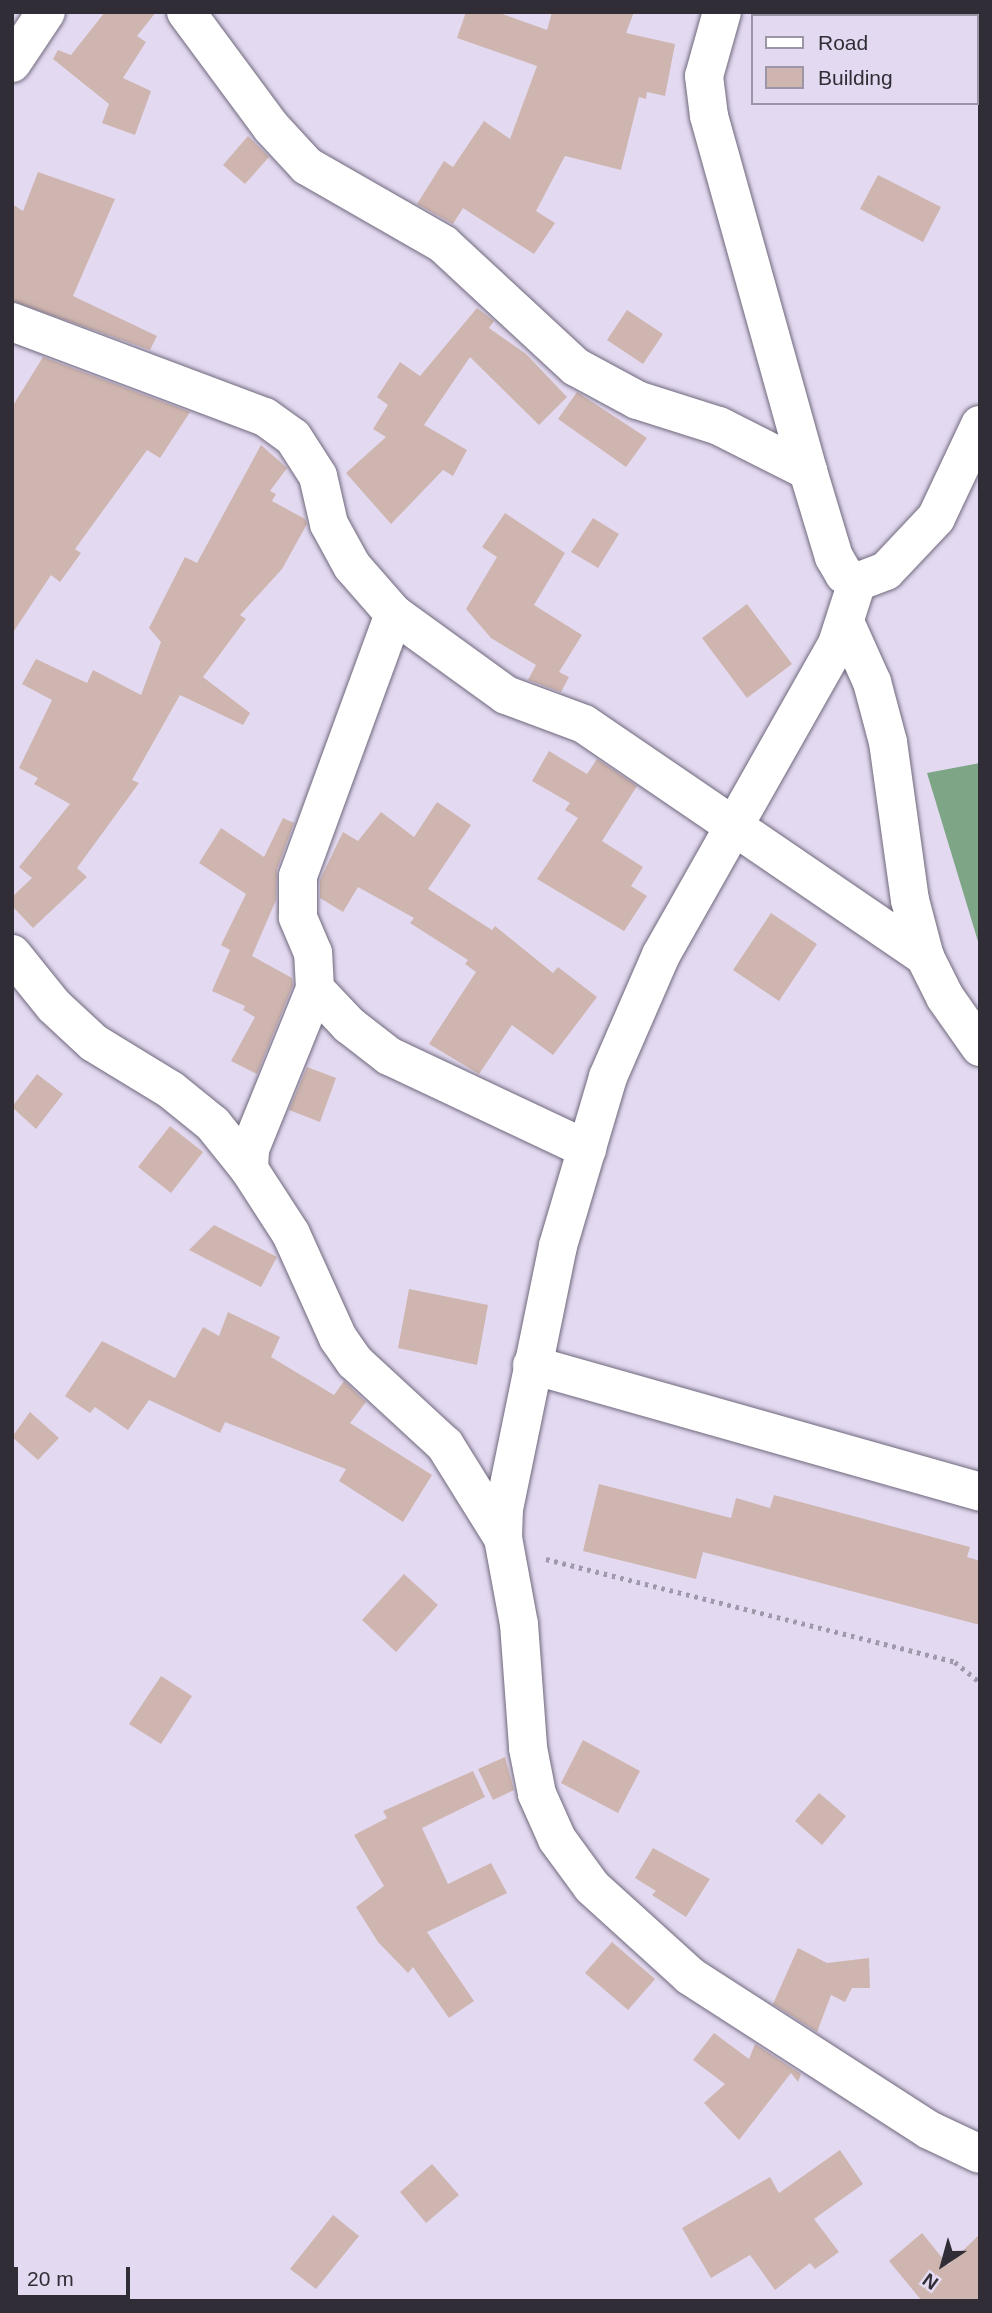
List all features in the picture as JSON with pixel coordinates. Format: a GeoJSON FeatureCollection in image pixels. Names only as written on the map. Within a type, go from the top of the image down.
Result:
{"type":"FeatureCollection","features":[{"type":"Feature","properties":{"kind":"street"},"geometry":{"type":"LineString","coordinates":[[12,63],[46,12]]}},
{"type":"Feature","properties":{"kind":"street"},"geometry":{"type":"LineString","coordinates":[[186,12],[271,127],[307,166],[443,244],[576,367],[637,400],[719,426],[808,471]]}},
{"type":"Feature","properties":{"kind":"street"},"geometry":{"type":"LineString","coordinates":[[722,12],[704,76],[709,116],[834,557],[844,573],[858,582]]}},
{"type":"Feature","properties":{"kind":"street"},"geometry":{"type":"LineString","coordinates":[[12,322],[265,417],[293,437],[318,476],[329,524],[352,566],[394,614],[506,695],[584,724],[925,957]]}},
{"type":"Feature","properties":{"kind":"street"},"geometry":{"type":"LineString","coordinates":[[980,425],[936,518],[886,570],[858,582],[845,622],[781,746],[732,823],[660,955],[608,1077],[558,1247],[504,1507],[503,1538],[519,1624],[528,1748],[537,1794],[557,1839],[592,1886],[690,1976],[929,2130],[980,2154]]}},
{"type":"Feature","properties":{"kind":"street"},"geometry":{"type":"LineString","coordinates":[[250,1169],[250,1149],[315,989],[313,953],[298,917],[298,876],[394,614]]}},
{"type":"Feature","properties":{"kind":"street"},"geometry":{"type":"LineString","coordinates":[[845,622],[872,682],[888,742],[910,900],[925,957],[945,997],[980,1047]]}},
{"type":"Feature","properties":{"kind":"street"},"geometry":{"type":"LineString","coordinates":[[12,954],[54,1006],[94,1043],[171,1090],[202,1115],[250,1169],[291,1234],[338,1338],[355,1362],[444,1445],[478,1491],[503,1538]]}},
{"type":"Feature","properties":{"kind":"street"},"geometry":{"type":"LineString","coordinates":[[315,989],[349,1025],[389,1056],[587,1149]]}},
{"type":"Feature","properties":{"kind":"street"},"geometry":{"type":"LineString","coordinates":[[532,1365],[980,1492]]}},
{"type":"Feature","properties":{"kind":"path"},"geometry":{"type":"LineString","coordinates":[[543,1558],[955,1662],[980,1682]]}},
{"type":"Feature","properties":{"kind":"green space"},"geometry":{"type":"Polygon","coordinates":[[[980,763],[980,948],[927,773],[980,763]]]}},
{"type":"Feature","properties":{"kind":"building"},"geometry":{"type":"Polygon","coordinates":[[[105,12],[156,12],[137,36],[146,42],[123,78],[151,91],[135,135],[102,123],[109,104],[53,59],[58,50],[71,55],[105,12]]]}},
{"type":"Feature","properties":{"kind":"building"},"geometry":{"type":"Polygon","coordinates":[[[466,12],[497,12],[547,30],[552,12],[634,12],[626,33],[675,44],[665,96],[647,92],[646,99],[639,97],[621,170],[565,156],[536,211],[555,223],[534,254],[463,208],[453,224],[417,204],[444,161],[453,167],[484,121],[510,139],[537,66],[457,38],[466,12]]]}},
{"type":"Feature","properties":{"kind":"building"},"geometry":{"type":"Polygon","coordinates":[[[248,136],[269,157],[245,184],[223,165],[248,136]]]}},
{"type":"Feature","properties":{"kind":"building"},"geometry":{"type":"Polygon","coordinates":[[[38,172],[115,199],[73,296],[157,336],[150,350],[12,301],[12,204],[23,211],[38,172]]]}},
{"type":"Feature","properties":{"kind":"building"},"geometry":{"type":"Polygon","coordinates":[[[878,175],[941,207],[923,242],[860,209],[878,175]]]}},
{"type":"Feature","properties":{"kind":"building"},"geometry":{"type":"Polygon","coordinates":[[[477,308],[494,321],[489,328],[526,354],[567,397],[539,425],[470,357],[424,425],[467,450],[453,476],[443,470],[391,524],[346,473],[386,437],[373,429],[388,405],[377,397],[400,362],[420,376],[477,308]]]}},
{"type":"Feature","properties":{"kind":"building"},"geometry":{"type":"Polygon","coordinates":[[[627,310],[663,334],[643,364],[607,340],[627,310]]]}},
{"type":"Feature","properties":{"kind":"building"},"geometry":{"type":"Polygon","coordinates":[[[43,357],[190,412],[160,458],[147,450],[75,549],[81,553],[60,582],[51,575],[12,634],[12,407],[43,357]]]}},
{"type":"Feature","properties":{"kind":"building"},"geometry":{"type":"Polygon","coordinates":[[[577,392],[647,438],[626,467],[558,419],[577,392]]]}},
{"type":"Feature","properties":{"kind":"building"},"geometry":{"type":"Polygon","coordinates":[[[261,445],[287,468],[270,491],[276,494],[272,501],[305,519],[307,524],[282,569],[240,615],[246,619],[203,677],[250,713],[243,725],[180,695],[132,780],[139,783],[77,868],[87,877],[33,928],[12,906],[12,897],[32,878],[19,867],[70,804],[34,784],[38,778],[19,768],[52,700],[22,684],[36,659],[87,683],[93,670],[141,695],[161,642],[149,628],[185,557],[197,563],[261,445]]]}},
{"type":"Feature","properties":{"kind":"building"},"geometry":{"type":"Polygon","coordinates":[[[505,513],[565,553],[534,605],[582,635],[559,672],[569,677],[561,692],[528,680],[536,665],[491,638],[466,609],[497,557],[482,547],[505,513]]]}},
{"type":"Feature","properties":{"kind":"building"},"geometry":{"type":"Polygon","coordinates":[[[593,518],[619,534],[598,568],[571,552],[593,518]]]}},
{"type":"Feature","properties":{"kind":"building"},"geometry":{"type":"Polygon","coordinates":[[[747,604],[792,664],[747,698],[702,638],[747,604]]]}},
{"type":"Feature","properties":{"kind":"building"},"geometry":{"type":"Polygon","coordinates":[[[549,751],[587,774],[597,759],[637,786],[602,841],[643,867],[631,886],[647,896],[624,931],[537,879],[578,818],[565,810],[570,803],[532,781],[549,751]]]}},
{"type":"Feature","properties":{"kind":"building"},"geometry":{"type":"Polygon","coordinates":[[[437,802],[471,825],[428,889],[492,930],[495,926],[553,973],[558,967],[597,997],[553,1055],[512,1025],[479,1074],[429,1044],[476,972],[465,964],[468,960],[410,923],[414,918],[358,887],[343,912],[320,898],[320,880],[343,832],[358,841],[381,812],[414,837],[437,802]]]}},
{"type":"Feature","properties":{"kind":"building"},"geometry":{"type":"Polygon","coordinates":[[[283,818],[294,823],[277,869],[276,900],[252,956],[292,978],[293,985],[257,1074],[231,1061],[255,1017],[243,1010],[245,1006],[212,991],[230,950],[221,945],[246,894],[199,863],[221,828],[264,857],[283,818]]]}},
{"type":"Feature","properties":{"kind":"building"},"geometry":{"type":"Polygon","coordinates":[[[771,913],[817,944],[779,1001],[733,970],[771,913]]]}},
{"type":"Feature","properties":{"kind":"building"},"geometry":{"type":"Polygon","coordinates":[[[307,1067],[336,1078],[320,1122],[289,1110],[307,1067]]]}},
{"type":"Feature","properties":{"kind":"building"},"geometry":{"type":"Polygon","coordinates":[[[37,1074],[63,1094],[36,1129],[12,1107],[37,1074]]]}},
{"type":"Feature","properties":{"kind":"building"},"geometry":{"type":"Polygon","coordinates":[[[170,1126],[203,1152],[171,1193],[138,1167],[170,1126]]]}},
{"type":"Feature","properties":{"kind":"building"},"geometry":{"type":"Polygon","coordinates":[[[214,1225],[277,1257],[261,1287],[189,1250],[214,1225]]]}},
{"type":"Feature","properties":{"kind":"building"},"geometry":{"type":"Polygon","coordinates":[[[409,1289],[488,1305],[477,1365],[398,1348],[409,1289]]]}},
{"type":"Feature","properties":{"kind":"building"},"geometry":{"type":"Polygon","coordinates":[[[228,1312],[280,1337],[271,1357],[334,1395],[344,1381],[366,1402],[350,1423],[432,1475],[403,1522],[339,1481],[346,1469],[225,1422],[220,1433],[149,1400],[128,1430],[95,1407],[90,1413],[65,1396],[102,1341],[175,1378],[203,1327],[219,1336],[228,1312]]]}},
{"type":"Feature","properties":{"kind":"building"},"geometry":{"type":"Polygon","coordinates":[[[30,1412],[59,1438],[38,1460],[12,1437],[30,1412]]]}},
{"type":"Feature","properties":{"kind":"building"},"geometry":{"type":"Polygon","coordinates":[[[599,1484],[731,1518],[736,1498],[770,1508],[774,1495],[970,1547],[967,1557],[980,1561],[980,1625],[703,1552],[696,1579],[583,1551],[599,1484]]]}},
{"type":"Feature","properties":{"kind":"building"},"geometry":{"type":"Polygon","coordinates":[[[404,1574],[438,1605],[396,1652],[362,1620],[404,1574]]]}},
{"type":"Feature","properties":{"kind":"building"},"geometry":{"type":"Polygon","coordinates":[[[161,1676],[192,1696],[161,1744],[129,1724],[161,1676]]]}},
{"type":"Feature","properties":{"kind":"building"},"geometry":{"type":"Polygon","coordinates":[[[583,1740],[640,1771],[618,1813],[561,1783],[583,1740]]]}},
{"type":"Feature","properties":{"kind":"building"},"geometry":{"type":"Polygon","coordinates":[[[505,1757],[514,1790],[493,1800],[478,1769],[505,1757]]]}},
{"type":"Feature","properties":{"kind":"building"},"geometry":{"type":"Polygon","coordinates":[[[473,1771],[485,1797],[422,1828],[448,1884],[491,1863],[507,1893],[427,1932],[474,2001],[449,2018],[413,1967],[408,1973],[378,1942],[356,1907],[384,1886],[354,1835],[387,1818],[383,1811],[473,1771]]]}},
{"type":"Feature","properties":{"kind":"building"},"geometry":{"type":"Polygon","coordinates":[[[819,1793],[846,1816],[822,1845],[795,1821],[819,1793]]]}},
{"type":"Feature","properties":{"kind":"building"},"geometry":{"type":"Polygon","coordinates":[[[653,1848],[710,1879],[686,1917],[652,1895],[656,1891],[635,1878],[653,1848]]]}},
{"type":"Feature","properties":{"kind":"building"},"geometry":{"type":"Polygon","coordinates":[[[612,1942],[655,1979],[628,2010],[585,1973],[612,1942]]]}},
{"type":"Feature","properties":{"kind":"building"},"geometry":{"type":"Polygon","coordinates":[[[798,1948],[827,1963],[869,1958],[870,1988],[852,1988],[845,2002],[831,1995],[817,2032],[773,2004],[798,1948]]]}},
{"type":"Feature","properties":{"kind":"building"},"geometry":{"type":"Polygon","coordinates":[[[714,2033],[749,2059],[755,2044],[801,2074],[798,2082],[791,2073],[739,2140],[704,2103],[725,2084],[693,2060],[714,2033]]]}},
{"type":"Feature","properties":{"kind":"building"},"geometry":{"type":"Polygon","coordinates":[[[840,2150],[863,2184],[814,2219],[839,2252],[815,2269],[810,2263],[775,2290],[750,2255],[711,2278],[682,2228],[770,2177],[779,2193],[840,2150]]]}},
{"type":"Feature","properties":{"kind":"building"},"geometry":{"type":"Polygon","coordinates":[[[432,2164],[459,2195],[426,2223],[400,2192],[432,2164]]]}},
{"type":"Feature","properties":{"kind":"building"},"geometry":{"type":"Polygon","coordinates":[[[333,2215],[359,2236],[316,2289],[290,2269],[333,2215]]]}},
{"type":"Feature","properties":{"kind":"building"},"geometry":{"type":"Polygon","coordinates":[[[922,2233],[948,2265],[980,2234],[980,2301],[922,2301],[889,2261],[922,2233]]]}}]}
